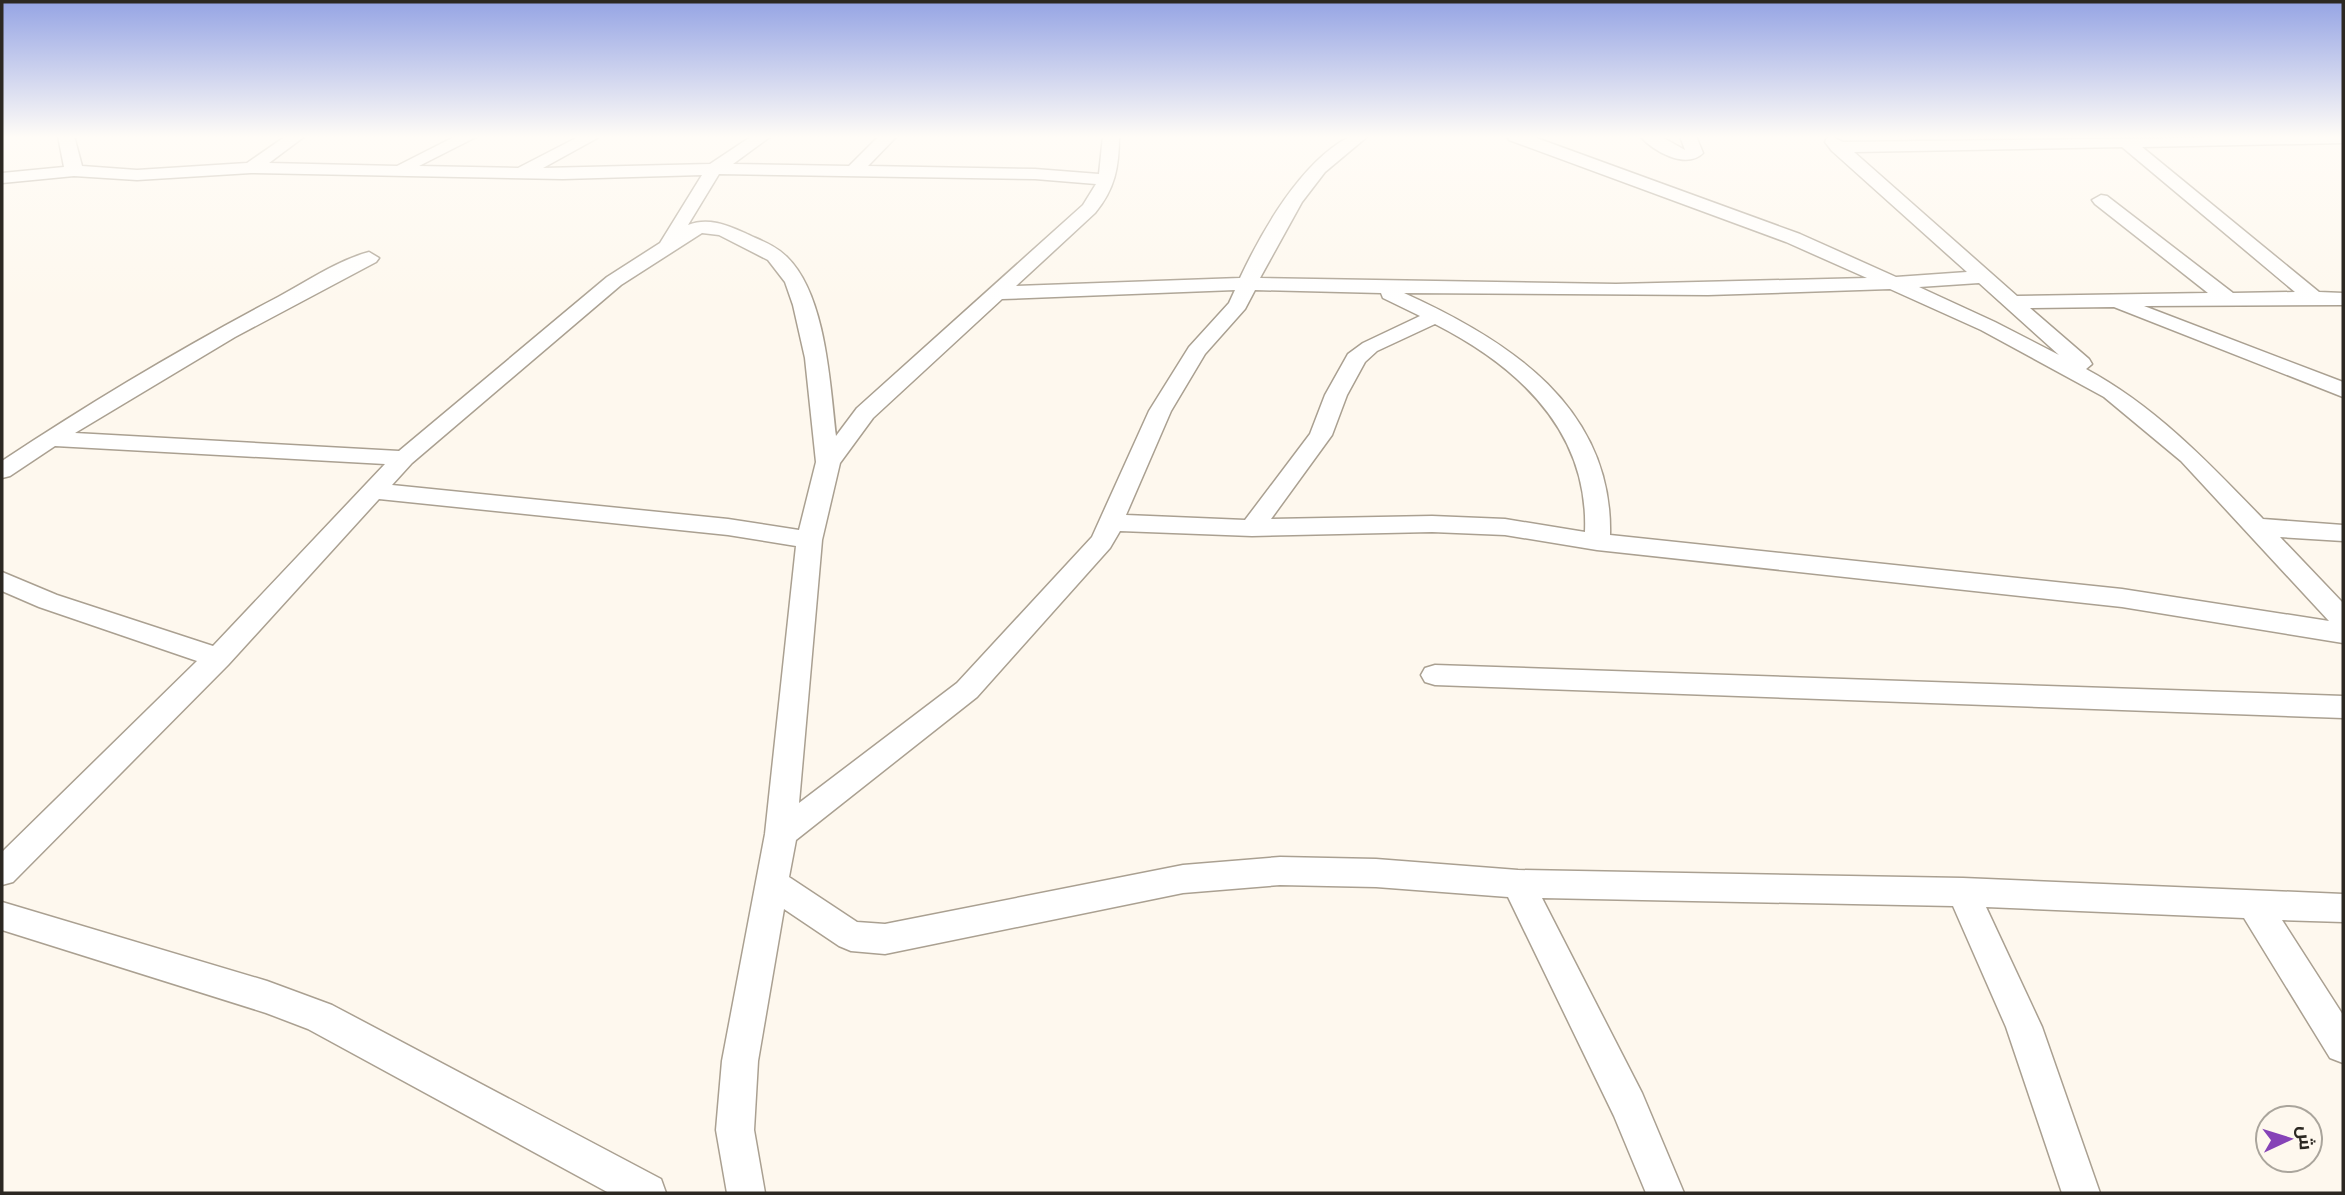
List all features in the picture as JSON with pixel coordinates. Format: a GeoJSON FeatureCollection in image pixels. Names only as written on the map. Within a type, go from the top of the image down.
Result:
{"type":"FeatureCollection","features":[{"type":"Feature","properties":{"kind":"street"},"geometry":{"type":"LineString","coordinates":[[666,246],[700,192]]}},
{"type":"Feature","properties":{"kind":"street"},"geometry":{"type":"LineString","coordinates":[[828,462],[865,413],[1089,209],[1103,192]]}},
{"type":"Feature","properties":{"kind":"street"},"geometry":{"type":"LineString","coordinates":[[781,834],[967,690],[1101,542],[1112,523],[1160,411],[1196,351],[1238,305],[1256,265],[1299,192]]}},
{"type":"Feature","properties":{"kind":"street"},"geometry":{"type":"LineString","coordinates":[[1670,192],[1738,216],[1899,284],[1987,326],[2112,392]]}},
{"type":"Feature","properties":{"kind":"street"},"geometry":{"type":"LineString","coordinates":[[1888,192],[2112,392],[2189,456],[2343,619]]}},
{"type":"Feature","properties":{"kind":"street"},"geometry":{"type":"LineString","coordinates":[[2186,192],[2314,298]]}},
{"type":"Feature","properties":{"kind":"street"},"geometry":{"type":"LineString","coordinates":[[2101,200],[2228,299]]}},
{"type":"Feature","properties":{"kind":"street"},"geometry":{"type":"LineString","coordinates":[[2,872],[218,658],[404,458],[614,281],[666,246],[697,228],[710,226],[748,242],[782,262],[797,288],[807,316],[828,462],[809,540],[781,834],[740,1061],[735,1130],[746,1193]]}},
{"type":"Feature","properties":{"kind":"street"},"geometry":{"type":"LineString","coordinates":[[2,471],[48,439],[262,311],[369,258]]}},
{"type":"Feature","properties":{"kind":"street"},"geometry":{"type":"LineString","coordinates":[[996,293],[1130,286],[1249,284],[1378,289],[1717,289],[1899,284],[1983,277]]}},
{"type":"Feature","properties":{"kind":"street"},"geometry":{"type":"LineString","coordinates":[[1378,289],[1437,315],[1502,355],[1565,418],[1583,448],[1592,473],[1598,509],[1597,542]]}},
{"type":"Feature","properties":{"kind":"street"},"geometry":{"type":"LineString","coordinates":[[2012,302],[2110,299],[2343,299]]}},
{"type":"Feature","properties":{"kind":"street"},"geometry":{"type":"LineString","coordinates":[[2110,299],[2343,390]]}},
{"type":"Feature","properties":{"kind":"street"},"geometry":{"type":"LineString","coordinates":[[1252,528],[1321,435],[1340,386],[1356,359],[1370,347],[1437,315]]}},
{"type":"Feature","properties":{"kind":"street"},"geometry":{"type":"LineString","coordinates":[[48,439],[404,458]]}},
{"type":"Feature","properties":{"kind":"street"},"geometry":{"type":"LineString","coordinates":[[371,491],[728,527],[809,540]]}},
{"type":"Feature","properties":{"kind":"street"},"geometry":{"type":"LineString","coordinates":[[1112,523],[1252,528],[1432,524],[1505,527],[1597,542],[2122,598],[2343,633]]}},
{"type":"Feature","properties":{"kind":"street"},"geometry":{"type":"LineString","coordinates":[[2256,527],[2343,533]]}},
{"type":"Feature","properties":{"kind":"street"},"geometry":{"type":"LineString","coordinates":[[2,581],[48,601],[218,658]]}},
{"type":"Feature","properties":{"kind":"street"},"geometry":{"type":"LineString","coordinates":[[1435,675],[2343,707]]}},
{"type":"Feature","properties":{"kind":"street"},"geometry":{"type":"LineString","coordinates":[[772,883],[851,936],[885,939],[1183,879],[1294,872],[1376,873],[1518,884],[1963,892],[2343,908]]}},
{"type":"Feature","properties":{"kind":"street"},"geometry":{"type":"LineString","coordinates":[[1518,884],[1629,1106],[1665,1193]]}},
{"type":"Feature","properties":{"kind":"street"},"geometry":{"type":"LineString","coordinates":[[1963,892],[2024,1027],[2081,1193]]}},
{"type":"Feature","properties":{"kind":"street"},"geometry":{"type":"LineString","coordinates":[[2254,905],[2343,1046]]}},
{"type":"Feature","properties":{"kind":"street"},"geometry":{"type":"LineString","coordinates":[[2,916],[267,997],[320,1017],[648,1193]]}}]}
